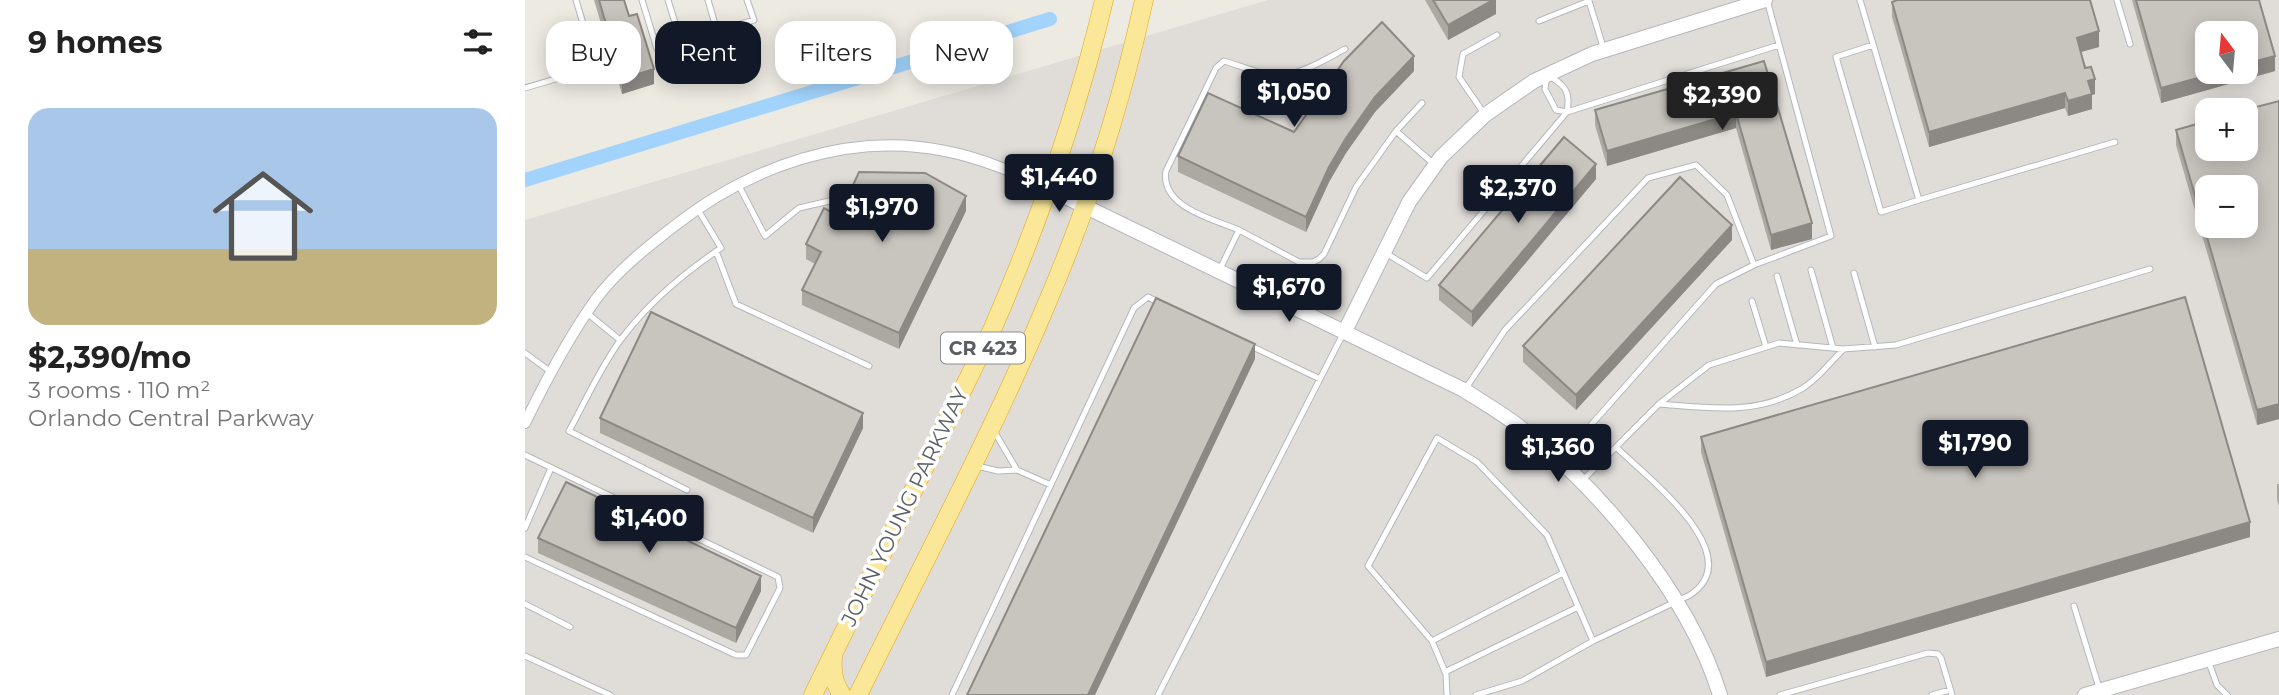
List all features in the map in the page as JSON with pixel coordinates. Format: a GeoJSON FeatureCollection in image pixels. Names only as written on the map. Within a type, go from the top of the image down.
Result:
{"type":"FeatureCollection","features":[{"type":"Feature","properties":{"kind":"highway","name":"JOHN YOUNG PARKWAY"},"geometry":{"type":"LineString","coordinates":[[813,695],[992,330],[1049,190],[1083,81],[1104,0]]}},
{"type":"Feature","properties":{"kind":"highway","name":"JOHN YOUNG PARKWAY"},"geometry":{"type":"LineString","coordinates":[[858,695],[991,426],[1048,303],[1084,208],[1123,86],[1144,0]]}},
{"type":"Feature","properties":{"kind":"highway"},"geometry":{"type":"LineString","coordinates":[[834,652],[832,673],[836,687],[842,695]]}},
{"type":"Feature","properties":{"kind":"street"},"geometry":{"type":"LineString","coordinates":[[1345,331],[1409,202],[1435,166],[1485,115],[1534,81],[1604,50],[1766,0]]}},
{"type":"Feature","properties":{"kind":"street"},"geometry":{"type":"LineString","coordinates":[[525,423],[551,372],[597,297],[641,251],[697,208],[738,184],[794,160],[844,148],[892,146],[943,150],[1015,174],[1345,331],[1464,390],[1514,423],[1559,461],[1606,507],[1676,601],[1700,643],[1720,695]]}},
{"type":"Feature","properties":{"kind":"street"},"geometry":{"type":"LineString","coordinates":[[2085,695],[2124,690],[2208,660],[2279,639]]}},
{"type":"Feature","properties":{"kind":"lane"},"geometry":{"type":"LineString","coordinates":[[525,88],[596,67],[576,0]]}},
{"type":"Feature","properties":{"kind":"lane"},"geometry":{"type":"LineString","coordinates":[[642,0],[655,42]]}},
{"type":"Feature","properties":{"kind":"lane"},"geometry":{"type":"LineString","coordinates":[[668,0],[674,21]]}},
{"type":"Feature","properties":{"kind":"lane"},"geometry":{"type":"LineString","coordinates":[[708,0],[714,21]]}},
{"type":"Feature","properties":{"kind":"lane"},"geometry":{"type":"LineString","coordinates":[[747,0],[754,20],[751,21]]}},
{"type":"Feature","properties":{"kind":"lane"},"geometry":{"type":"LineString","coordinates":[[1539,22],[1589,0],[1604,50]]}},
{"type":"Feature","properties":{"kind":"lane"},"geometry":{"type":"LineString","coordinates":[[1559,461],[1716,284],[1754,265],[1831,236],[1766,0]]}},
{"type":"Feature","properties":{"kind":"lane"},"geometry":{"type":"LineString","coordinates":[[1860,0],[1919,200]]}},
{"type":"Feature","properties":{"kind":"lane"},"geometry":{"type":"LineString","coordinates":[[2117,0],[2130,44]]}},
{"type":"Feature","properties":{"kind":"lane"},"geometry":{"type":"LineString","coordinates":[[1485,115],[1459,78],[1463,54],[1497,35]]}},
{"type":"Feature","properties":{"kind":"lane"},"geometry":{"type":"LineString","coordinates":[[1383,251],[1427,278],[1567,112],[1569,100],[1561,83],[1546,75],[1545,89],[1556,110],[1567,112],[1779,45]]}},
{"type":"Feature","properties":{"kind":"lane"},"geometry":{"type":"LineString","coordinates":[[1873,46],[1836,57],[1881,212],[2115,142]]}},
{"type":"Feature","properties":{"kind":"lane"},"geometry":{"type":"LineString","coordinates":[[1345,49],[1305,69],[1281,75],[1269,75],[1224,61],[1216,68],[1166,171],[1168,191],[1177,202],[1239,230],[1299,262],[1313,262],[1324,254],[1356,187],[1396,131],[1422,103]]}},
{"type":"Feature","properties":{"kind":"lane"},"geometry":{"type":"LineString","coordinates":[[1396,131],[1435,166]]}},
{"type":"Feature","properties":{"kind":"lane"},"geometry":{"type":"LineString","coordinates":[[1464,390],[1505,330],[1648,178],[1696,165],[1727,195],[1754,265]]}},
{"type":"Feature","properties":{"kind":"lane"},"geometry":{"type":"LineString","coordinates":[[738,184],[765,236],[799,208],[838,199]]}},
{"type":"Feature","properties":{"kind":"lane"},"geometry":{"type":"LineString","coordinates":[[687,490],[569,431],[621,340],[650,304],[690,268],[721,248],[697,208]]}},
{"type":"Feature","properties":{"kind":"lane"},"geometry":{"type":"LineString","coordinates":[[1219,272],[1239,230]]}},
{"type":"Feature","properties":{"kind":"lane"},"geometry":{"type":"LineString","coordinates":[[716,251],[736,304],[869,366]]}},
{"type":"Feature","properties":{"kind":"lane"},"geometry":{"type":"LineString","coordinates":[[1581,482],[1659,404],[1709,365],[1779,343],[1843,349],[1896,345],[2150,269]]}},
{"type":"Feature","properties":{"kind":"lane"},"geometry":{"type":"LineString","coordinates":[[1811,270],[1833,348]]}},
{"type":"Feature","properties":{"kind":"lane"},"geometry":{"type":"LineString","coordinates":[[1854,273],[1875,347]]}},
{"type":"Feature","properties":{"kind":"lane"},"geometry":{"type":"LineString","coordinates":[[1777,276],[1797,345]]}},
{"type":"Feature","properties":{"kind":"lane"},"geometry":{"type":"LineString","coordinates":[[952,695],[1134,308],[1148,297],[1173,309]]}},
{"type":"Feature","properties":{"kind":"lane"},"geometry":{"type":"LineString","coordinates":[[1752,301],[1766,348]]}},
{"type":"Feature","properties":{"kind":"lane"},"geometry":{"type":"LineString","coordinates":[[587,313],[621,340]]}},
{"type":"Feature","properties":{"kind":"lane"},"geometry":{"type":"LineString","coordinates":[[1158,695],[1345,331]]}},
{"type":"Feature","properties":{"kind":"lane"},"geometry":{"type":"LineString","coordinates":[[1246,344],[1320,379]]}},
{"type":"Feature","properties":{"kind":"lane"},"geometry":{"type":"LineString","coordinates":[[1659,404],[1732,410],[1769,403],[1805,387],[1843,349]]}},
{"type":"Feature","properties":{"kind":"lane"},"geometry":{"type":"LineString","coordinates":[[525,353],[551,372]]}},
{"type":"Feature","properties":{"kind":"lane"},"geometry":{"type":"LineString","coordinates":[[991,426],[1017,470]]}},
{"type":"Feature","properties":{"kind":"lane"},"geometry":{"type":"LineString","coordinates":[[1447,695],[1445,672],[1432,641],[1368,566],[1437,438],[1477,462],[1547,535],[1593,641]]}},
{"type":"Feature","properties":{"kind":"lane"},"geometry":{"type":"LineString","coordinates":[[1476,695],[1522,681],[1593,641],[1702,587],[1708,577],[1709,564],[1701,539],[1680,506],[1616,447]]}},
{"type":"Feature","properties":{"kind":"lane"},"geometry":{"type":"LineString","coordinates":[[525,455],[778,578],[780,588],[746,655],[736,655],[525,557]]}},
{"type":"Feature","properties":{"kind":"lane"},"geometry":{"type":"LineString","coordinates":[[971,465],[998,471],[1017,470],[1051,485]]}},
{"type":"Feature","properties":{"kind":"lane"},"geometry":{"type":"LineString","coordinates":[[525,528],[551,468]]}},
{"type":"Feature","properties":{"kind":"lane"},"geometry":{"type":"LineString","coordinates":[[1432,641],[1563,573]]}},
{"type":"Feature","properties":{"kind":"lane"},"geometry":{"type":"LineString","coordinates":[[525,604],[570,627]]}},
{"type":"Feature","properties":{"kind":"lane"},"geometry":{"type":"LineString","coordinates":[[2074,606],[2100,691]]}},
{"type":"Feature","properties":{"kind":"lane"},"geometry":{"type":"LineString","coordinates":[[1445,672],[1578,607]]}},
{"type":"Feature","properties":{"kind":"lane"},"geometry":{"type":"LineString","coordinates":[[1780,695],[1929,653],[1938,654],[1941,658],[1951,692],[1932,695]]}},
{"type":"Feature","properties":{"kind":"lane"},"geometry":{"type":"LineString","coordinates":[[525,656],[610,695]]}},
{"type":"Feature","properties":{"kind":"lane"},"geometry":{"type":"LineString","coordinates":[[2208,660],[2217,685],[2227,695]]}},
{"type":"Feature","properties":{"kind":"shaded area"},"geometry":{"type":"Polygon","coordinates":[[[1268,0],[2279,0],[2279,695],[525,695],[525,220],[984,84],[1013,84],[1013,76],[1268,0]]]}},
{"type":"Feature","properties":{"kind":"building"},"geometry":{"type":"Polygon","coordinates":[[[599,0],[624,0],[629,16],[637,14],[639,21],[605,21],[599,0]]]}},
{"type":"Feature","properties":{"kind":"building"},"geometry":{"type":"Polygon","coordinates":[[[1433,0],[1493,0],[1448,25],[1433,0]]]}},
{"type":"Feature","properties":{"kind":"building"},"geometry":{"type":"Polygon","coordinates":[[[2090,0],[2099,31],[2077,38],[2085,68],[2091,67],[2095,79],[2088,81],[2092,94],[2068,101],[2065,93],[1929,132],[1892,2],[2090,0]]]}},
{"type":"Feature","properties":{"kind":"building"},"geometry":{"type":"Polygon","coordinates":[[[2136,0],[2259,0],[2275,56],[2258,61],[2258,21],[2195,21],[2195,79],[2161,88],[2136,0]]]}},
{"type":"Feature","properties":{"kind":"building"},"geometry":{"type":"Polygon","coordinates":[[[1382,22],[1414,56],[1375,97],[1346,138],[1306,217],[1178,156],[1208,93],[1294,132],[1344,61],[1382,22]]]}},
{"type":"Feature","properties":{"kind":"building"},"geometry":{"type":"Polygon","coordinates":[[[641,27],[654,69],[641,73],[641,27]]]}},
{"type":"Feature","properties":{"kind":"building"},"geometry":{"type":"Polygon","coordinates":[[[1764,61],[1812,223],[1771,235],[1736,113],[1607,151],[1595,110],[1764,61]]]}},
{"type":"Feature","properties":{"kind":"building"},"geometry":{"type":"Polygon","coordinates":[[[2279,101],[2279,404],[2257,410],[2207,238],[2258,238],[2258,175],[2195,175],[2195,196],[2176,130],[2195,124],[2195,161],[2258,161],[2258,107],[2279,101]]]}},
{"type":"Feature","properties":{"kind":"building"},"geometry":{"type":"Polygon","coordinates":[[[1564,137],[1596,164],[1472,312],[1439,285],[1564,137]]]}},
{"type":"Feature","properties":{"kind":"building"},"geometry":{"type":"Polygon","coordinates":[[[859,172],[925,173],[966,196],[899,333],[802,290],[821,252],[806,244],[824,208],[839,216],[859,172]]]}},
{"type":"Feature","properties":{"kind":"building"},"geometry":{"type":"Polygon","coordinates":[[[1680,177],[1732,225],[1576,395],[1523,346],[1680,177]]]}},
{"type":"Feature","properties":{"kind":"building"},"geometry":{"type":"Polygon","coordinates":[[[2185,297],[2250,522],[1766,662],[1701,437],[2185,297]]]}},
{"type":"Feature","properties":{"kind":"building"},"geometry":{"type":"Polygon","coordinates":[[[1156,298],[1255,344],[1088,695],[967,695],[1156,298]]]}},
{"type":"Feature","properties":{"kind":"building"},"geometry":{"type":"Polygon","coordinates":[[[651,312],[863,413],[813,518],[600,418],[651,312]]]}},
{"type":"Feature","properties":{"kind":"building"},"geometry":{"type":"Polygon","coordinates":[[[566,482],[761,576],[736,628],[538,538],[566,482]]]}},
{"type":"Feature","properties":{"kind":"waterway"},"geometry":{"type":"LineString","coordinates":[[525,180],[1050,19]]}}]}
